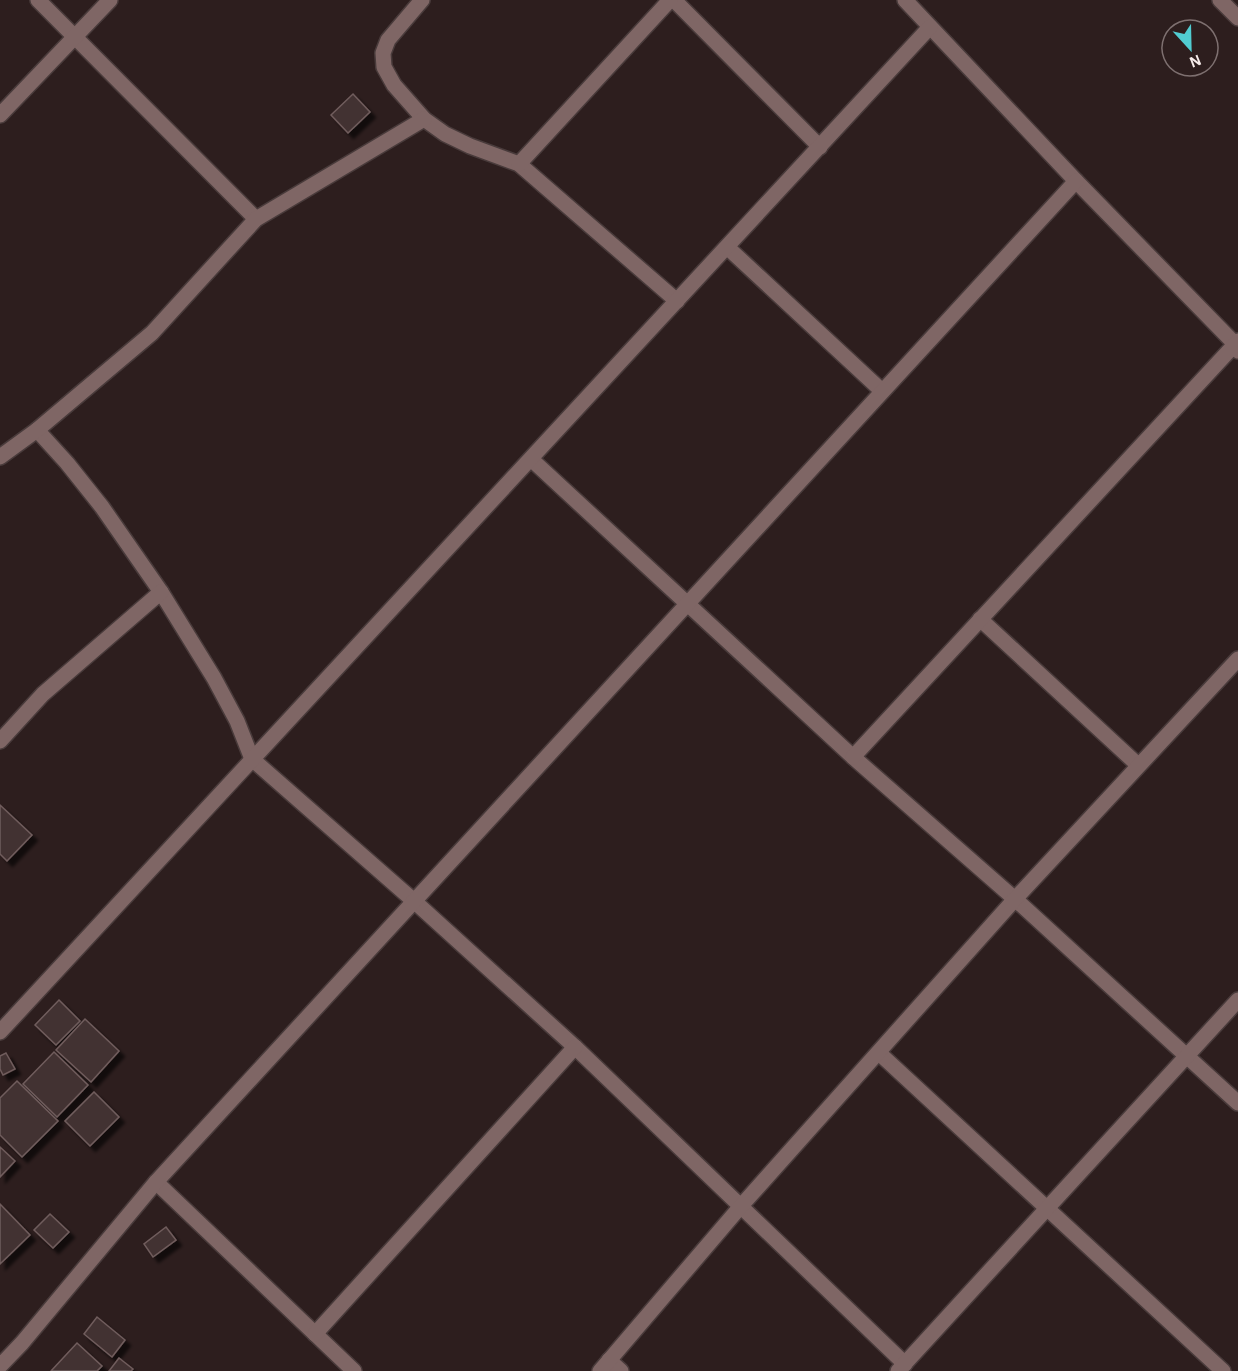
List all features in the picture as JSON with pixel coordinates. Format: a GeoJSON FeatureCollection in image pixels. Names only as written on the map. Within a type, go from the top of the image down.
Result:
{"type":"FeatureCollection","features":[{"type":"Feature","properties":{"kind":"street"},"geometry":{"type":"LineString","coordinates":[[38,0],[256,219]]}},
{"type":"Feature","properties":{"kind":"street"},"geometry":{"type":"LineString","coordinates":[[0,115],[110,0]]}},
{"type":"Feature","properties":{"kind":"street"},"geometry":{"type":"LineString","coordinates":[[422,0],[388,40],[383,53],[384,67],[394,85],[424,119],[445,135],[519,164],[676,301]]}},
{"type":"Feature","properties":{"kind":"street"},"geometry":{"type":"LineString","coordinates":[[519,164],[672,0],[820,147]]}},
{"type":"Feature","properties":{"kind":"street"},"geometry":{"type":"LineString","coordinates":[[854,757],[1237,345],[1076,181],[905,0]]}},
{"type":"Feature","properties":{"kind":"street"},"geometry":{"type":"LineString","coordinates":[[1220,0],[1238,18]]}},
{"type":"Feature","properties":{"kind":"street"},"geometry":{"type":"LineString","coordinates":[[0,1032],[930,27]]}},
{"type":"Feature","properties":{"kind":"street"},"geometry":{"type":"LineString","coordinates":[[0,457],[37,430],[152,333],[256,219],[424,119]]}},
{"type":"Feature","properties":{"kind":"street"},"geometry":{"type":"LineString","coordinates":[[0,1366],[22,1343],[156,1182],[1076,181]]}},
{"type":"Feature","properties":{"kind":"street"},"geometry":{"type":"LineString","coordinates":[[727,247],[882,391]]}},
{"type":"Feature","properties":{"kind":"street"},"geometry":{"type":"LineString","coordinates":[[37,430],[102,507],[161,592],[214,678],[237,721],[252,759],[414,901],[575,1047],[741,1206],[902,1368],[1238,1000]]}},
{"type":"Feature","properties":{"kind":"street"},"geometry":{"type":"LineString","coordinates":[[531,459],[854,757],[1015,899],[1238,1103]]}},
{"type":"Feature","properties":{"kind":"street"},"geometry":{"type":"LineString","coordinates":[[0,741],[43,694],[161,592]]}},
{"type":"Feature","properties":{"kind":"street"},"geometry":{"type":"LineString","coordinates":[[980,619],[1138,765]]}},
{"type":"Feature","properties":{"kind":"street"},"geometry":{"type":"LineString","coordinates":[[621,1371],[605,1366],[741,1206],[1015,899],[1238,659]]}},
{"type":"Feature","properties":{"kind":"street"},"geometry":{"type":"LineString","coordinates":[[315,1334],[575,1047]]}},
{"type":"Feature","properties":{"kind":"street"},"geometry":{"type":"LineString","coordinates":[[879,1053],[1223,1371]]}},
{"type":"Feature","properties":{"kind":"street"},"geometry":{"type":"LineString","coordinates":[[156,1182],[354,1371]]}},
{"type":"Feature","properties":{"kind":"building"},"geometry":{"type":"Polygon","coordinates":[[[353,94],[370,112],[348,133],[331,115],[353,94]]]}},
{"type":"Feature","properties":{"kind":"building"},"geometry":{"type":"Polygon","coordinates":[[[0,805],[32,835],[7,861],[0,854],[0,805]]]}},
{"type":"Feature","properties":{"kind":"building"},"geometry":{"type":"Polygon","coordinates":[[[59,1000],[80,1021],[56,1045],[35,1025],[59,1000]]]}},
{"type":"Feature","properties":{"kind":"building"},"geometry":{"type":"Polygon","coordinates":[[[85,1019],[119,1051],[91,1082],[56,1050],[85,1019]]]}},
{"type":"Feature","properties":{"kind":"building"},"geometry":{"type":"Polygon","coordinates":[[[54,1052],[88,1085],[57,1117],[23,1084],[54,1052]]]}},
{"type":"Feature","properties":{"kind":"building"},"geometry":{"type":"Polygon","coordinates":[[[6,1053],[15,1069],[3,1075],[0,1069],[0,1056],[6,1053]]]}},
{"type":"Feature","properties":{"kind":"building"},"geometry":{"type":"Polygon","coordinates":[[[17,1081],[58,1121],[22,1157],[0,1135],[0,1098],[17,1081]]]}},
{"type":"Feature","properties":{"kind":"building"},"geometry":{"type":"Polygon","coordinates":[[[94,1092],[119,1117],[90,1146],[65,1121],[94,1092]]]}},
{"type":"Feature","properties":{"kind":"building"},"geometry":{"type":"Polygon","coordinates":[[[0,1147],[15,1161],[0,1177],[0,1147]]]}},
{"type":"Feature","properties":{"kind":"building"},"geometry":{"type":"Polygon","coordinates":[[[0,1204],[30,1235],[0,1264],[0,1204]]]}},
{"type":"Feature","properties":{"kind":"building"},"geometry":{"type":"Polygon","coordinates":[[[50,1214],[69,1232],[53,1248],[34,1230],[50,1214]]]}},
{"type":"Feature","properties":{"kind":"building"},"geometry":{"type":"Polygon","coordinates":[[[166,1227],[176,1240],[153,1257],[144,1244],[166,1227]]]}},
{"type":"Feature","properties":{"kind":"building"},"geometry":{"type":"Polygon","coordinates":[[[97,1317],[125,1340],[112,1357],[84,1334],[97,1317]]]}},
{"type":"Feature","properties":{"kind":"building"},"geometry":{"type":"Polygon","coordinates":[[[77,1343],[102,1366],[97,1371],[51,1371],[77,1343]]]}},
{"type":"Feature","properties":{"kind":"building"},"geometry":{"type":"Polygon","coordinates":[[[119,1358],[133,1369],[131,1371],[109,1371],[119,1358]]]}}]}
